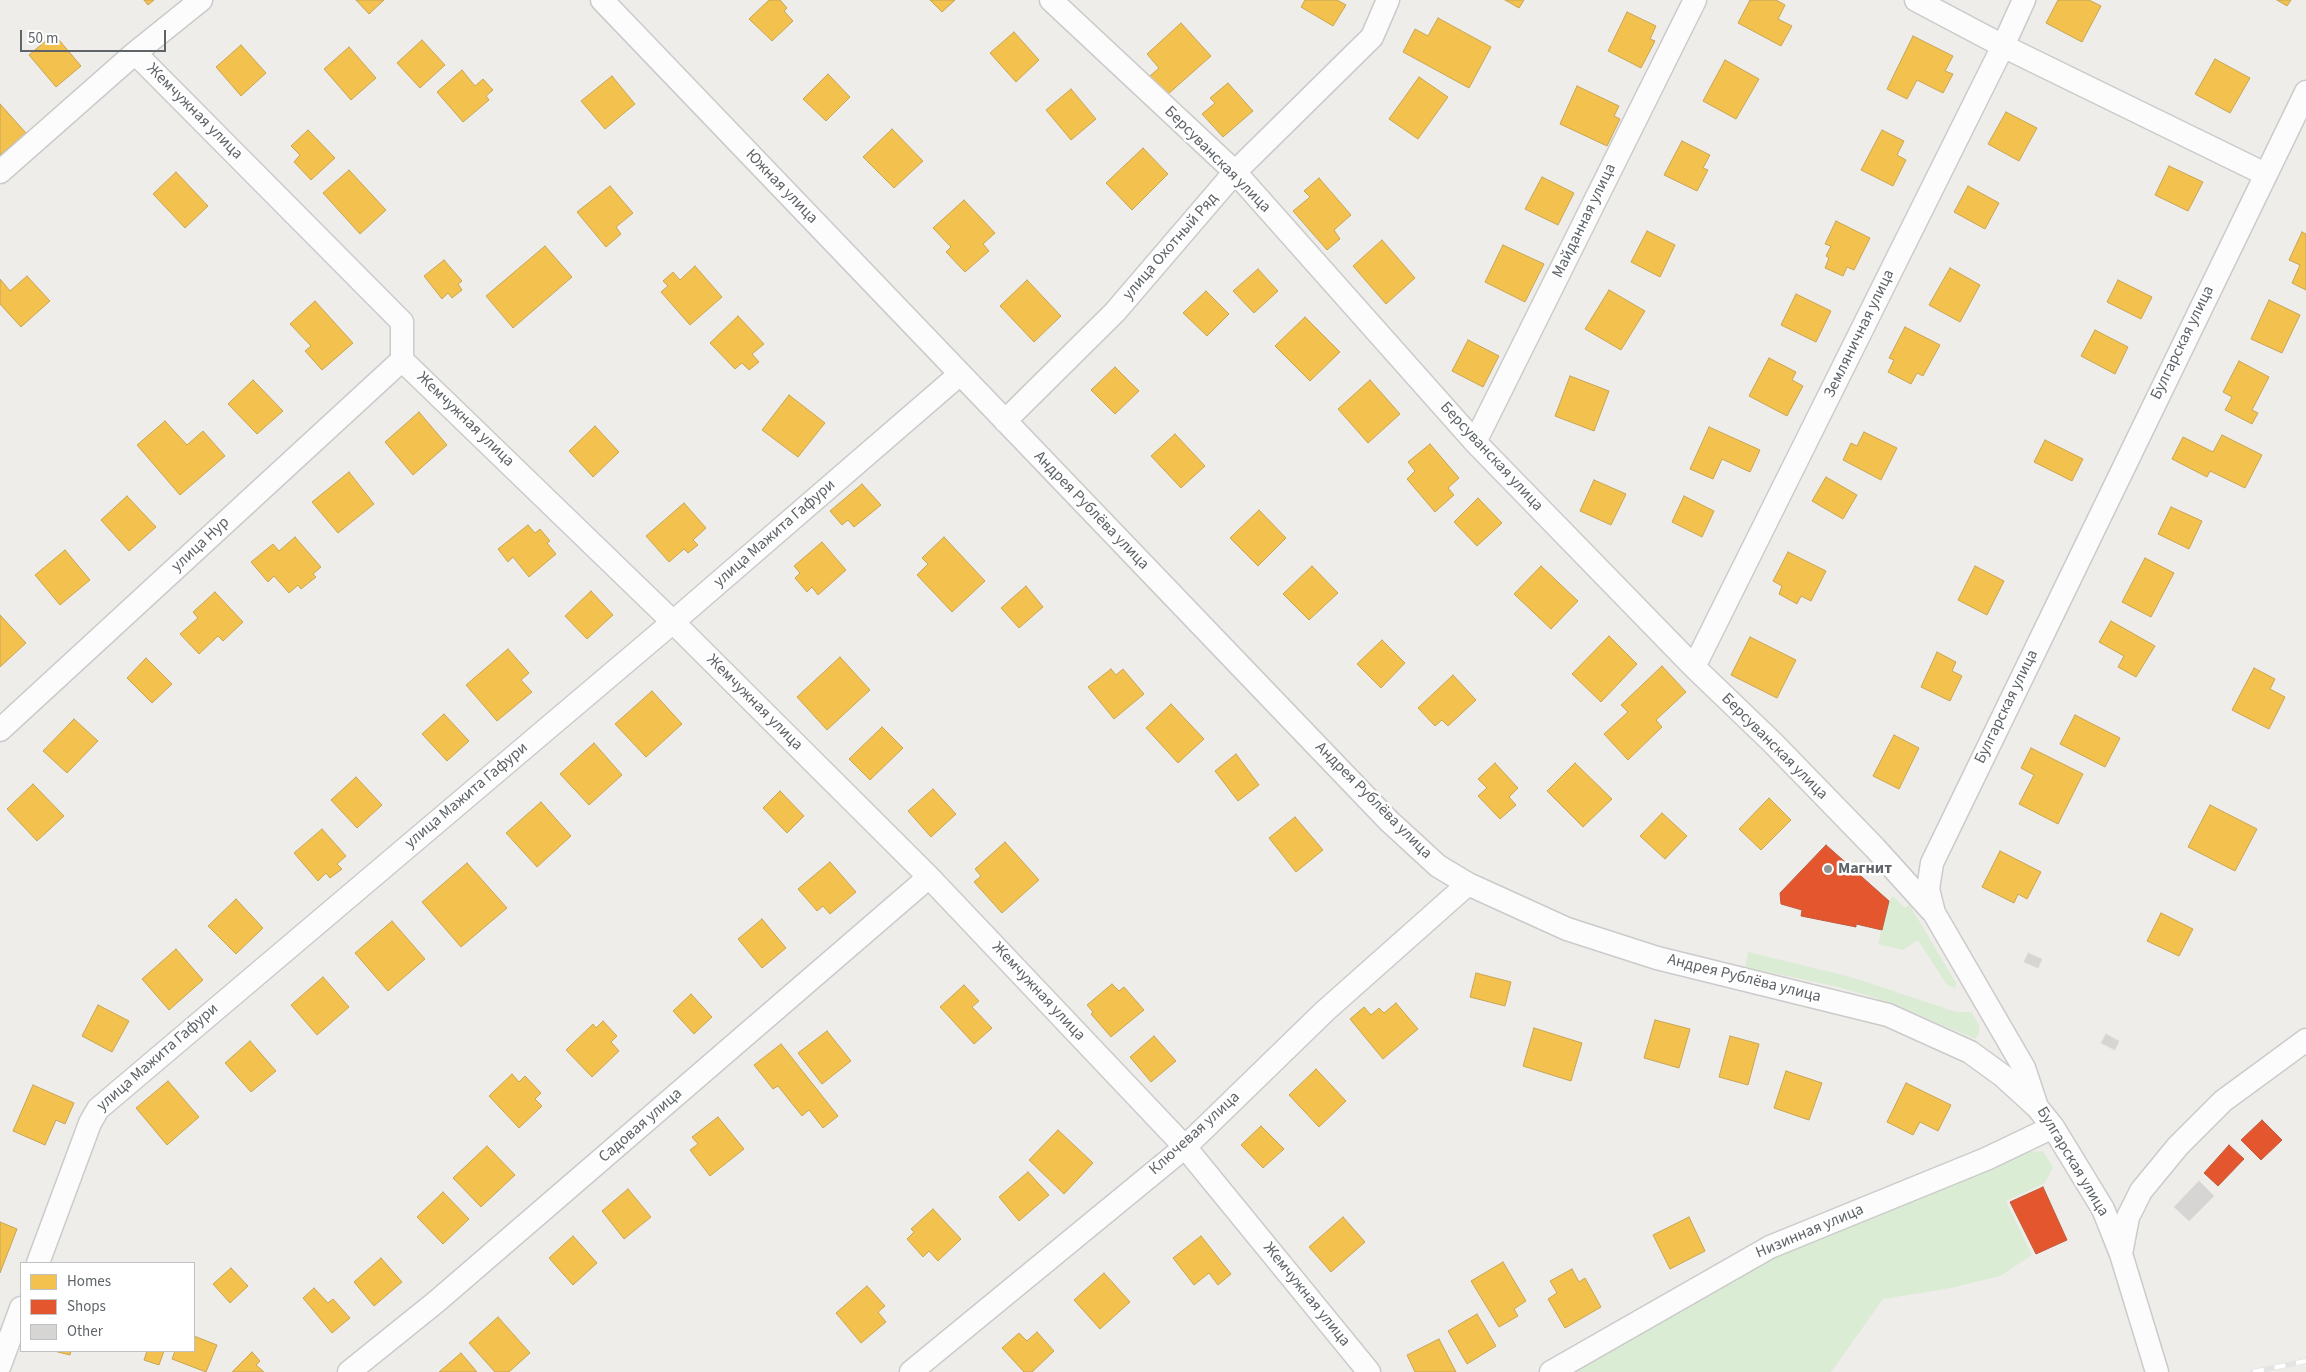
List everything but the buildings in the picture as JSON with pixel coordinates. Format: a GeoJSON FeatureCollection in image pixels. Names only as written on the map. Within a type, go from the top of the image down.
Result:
{"type":"FeatureCollection","features":[{"type":"Feature","properties":{"kind":"street"},"geometry":{"type":"LineString","coordinates":[[0,172],[135,53],[201,0]]}},
{"type":"Feature","properties":{"kind":"street","name":"Южная улица"},"geometry":{"type":"LineString","coordinates":[[602,0],[960,374]]}},
{"type":"Feature","properties":{"kind":"street","name":"Берсуванская улица"},"geometry":{"type":"LineString","coordinates":[[1051,0],[1073,9],[1234,172],[1475,442],[1694,667],[1773,743],[1934,912]]}},
{"type":"Feature","properties":{"kind":"street","name":"улица Охотный Ряд"},"geometry":{"type":"LineString","coordinates":[[1005,421],[1115,312],[1234,172],[1372,36],[1388,0]]}},
{"type":"Feature","properties":{"kind":"street","name":"Майданная улица"},"geometry":{"type":"LineString","coordinates":[[1475,442],[1695,0]]}},
{"type":"Feature","properties":{"kind":"street"},"geometry":{"type":"LineString","coordinates":[[1916,0],[2003,46],[2265,174]]}},
{"type":"Feature","properties":{"kind":"street","name":"Земляничная улица"},"geometry":{"type":"LineString","coordinates":[[1694,667],[2003,46],[2024,0]]}},
{"type":"Feature","properties":{"kind":"street","name":"Жемчужная улица"},"geometry":{"type":"LineString","coordinates":[[135,53],[402,322],[402,360],[672,622],[929,877],[1185,1147],[1369,1372]]}},
{"type":"Feature","properties":{"kind":"street","name":"Булгарская улица"},"geometry":{"type":"LineString","coordinates":[[2157,1372],[2121,1254],[2103,1209],[2053,1127],[2037,1107],[2024,1068],[1934,912],[1928,888],[1932,863],[2306,92]]}},
{"type":"Feature","properties":{"kind":"street","name":"улица Нур"},"geometry":{"type":"LineString","coordinates":[[0,730],[402,360]]}},
{"type":"Feature","properties":{"kind":"street","name":"Андрея Рублёва улица"},"geometry":{"type":"LineString","coordinates":[[960,374],[1389,821],[1438,866],[1468,884],[1567,929],[1657,958],[1888,1015],[1970,1052],[2003,1076],[2037,1107]]}},
{"type":"Feature","properties":{"kind":"street","name":"улица Мажита Гафури"},"geometry":{"type":"LineString","coordinates":[[38,1262],[90,1123],[98,1109],[672,622],[960,374]]}},
{"type":"Feature","properties":{"kind":"street","name":"Садовая улица"},"geometry":{"type":"LineString","coordinates":[[349,1372],[444,1296],[929,877]]}},
{"type":"Feature","properties":{"kind":"street","name":"Ключевая улица"},"geometry":{"type":"LineString","coordinates":[[911,1372],[1185,1147],[1325,1011],[1468,884]]}},
{"type":"Feature","properties":{"kind":"street"},"geometry":{"type":"LineString","coordinates":[[2121,1254],[2128,1216],[2141,1191],[2178,1146],[2223,1101],[2306,1040]]}},
{"type":"Feature","properties":{"kind":"street","name":"Низинная улица"},"geometry":{"type":"LineString","coordinates":[[1551,1372],[1770,1247],[1986,1159],[2053,1127]]}},
{"type":"Feature","properties":{"kind":"street"},"geometry":{"type":"LineString","coordinates":[[0,1365],[20,1311]]}},
{"type":"Feature","properties":{"kind":"street"},"geometry":{"type":"LineString","coordinates":[[0,1370],[9,1372]]}},
{"type":"Feature","properties":{"kind":"green space"},"geometry":{"type":"Polygon","coordinates":[[[1893,896],[1905,908],[1909,904],[1956,983],[1955,988],[1947,985],[1918,940],[1903,950],[1878,944],[1889,901],[1893,896]]]}},
{"type":"Feature","properties":{"kind":"green space"},"geometry":{"type":"Polygon","coordinates":[[[1748,952],[1851,977],[1956,1012],[1971,1012],[1979,1025],[1979,1033],[1975,1039],[1898,1006],[1869,996],[1834,986],[1745,967],[1748,952]]]}},
{"type":"Feature","properties":{"kind":"green space"},"geometry":{"type":"Polygon","coordinates":[[[2043,1151],[2053,1167],[2045,1183],[2006,1201],[2032,1255],[2000,1276],[1951,1288],[1883,1299],[1831,1372],[1569,1372],[1724,1279],[1864,1220],[1957,1184],[2027,1152],[2043,1151]]]}},
{"type":"Feature","properties":{"kind":"railway"},"geometry":{"type":"LineString","coordinates":[[2253,1372],[2306,1361]]}},
{"type":"Feature","properties":{"kind":"place","name":"Магнит"},"geometry":{"type":"Point","coordinates":[1828,869]}}]}
